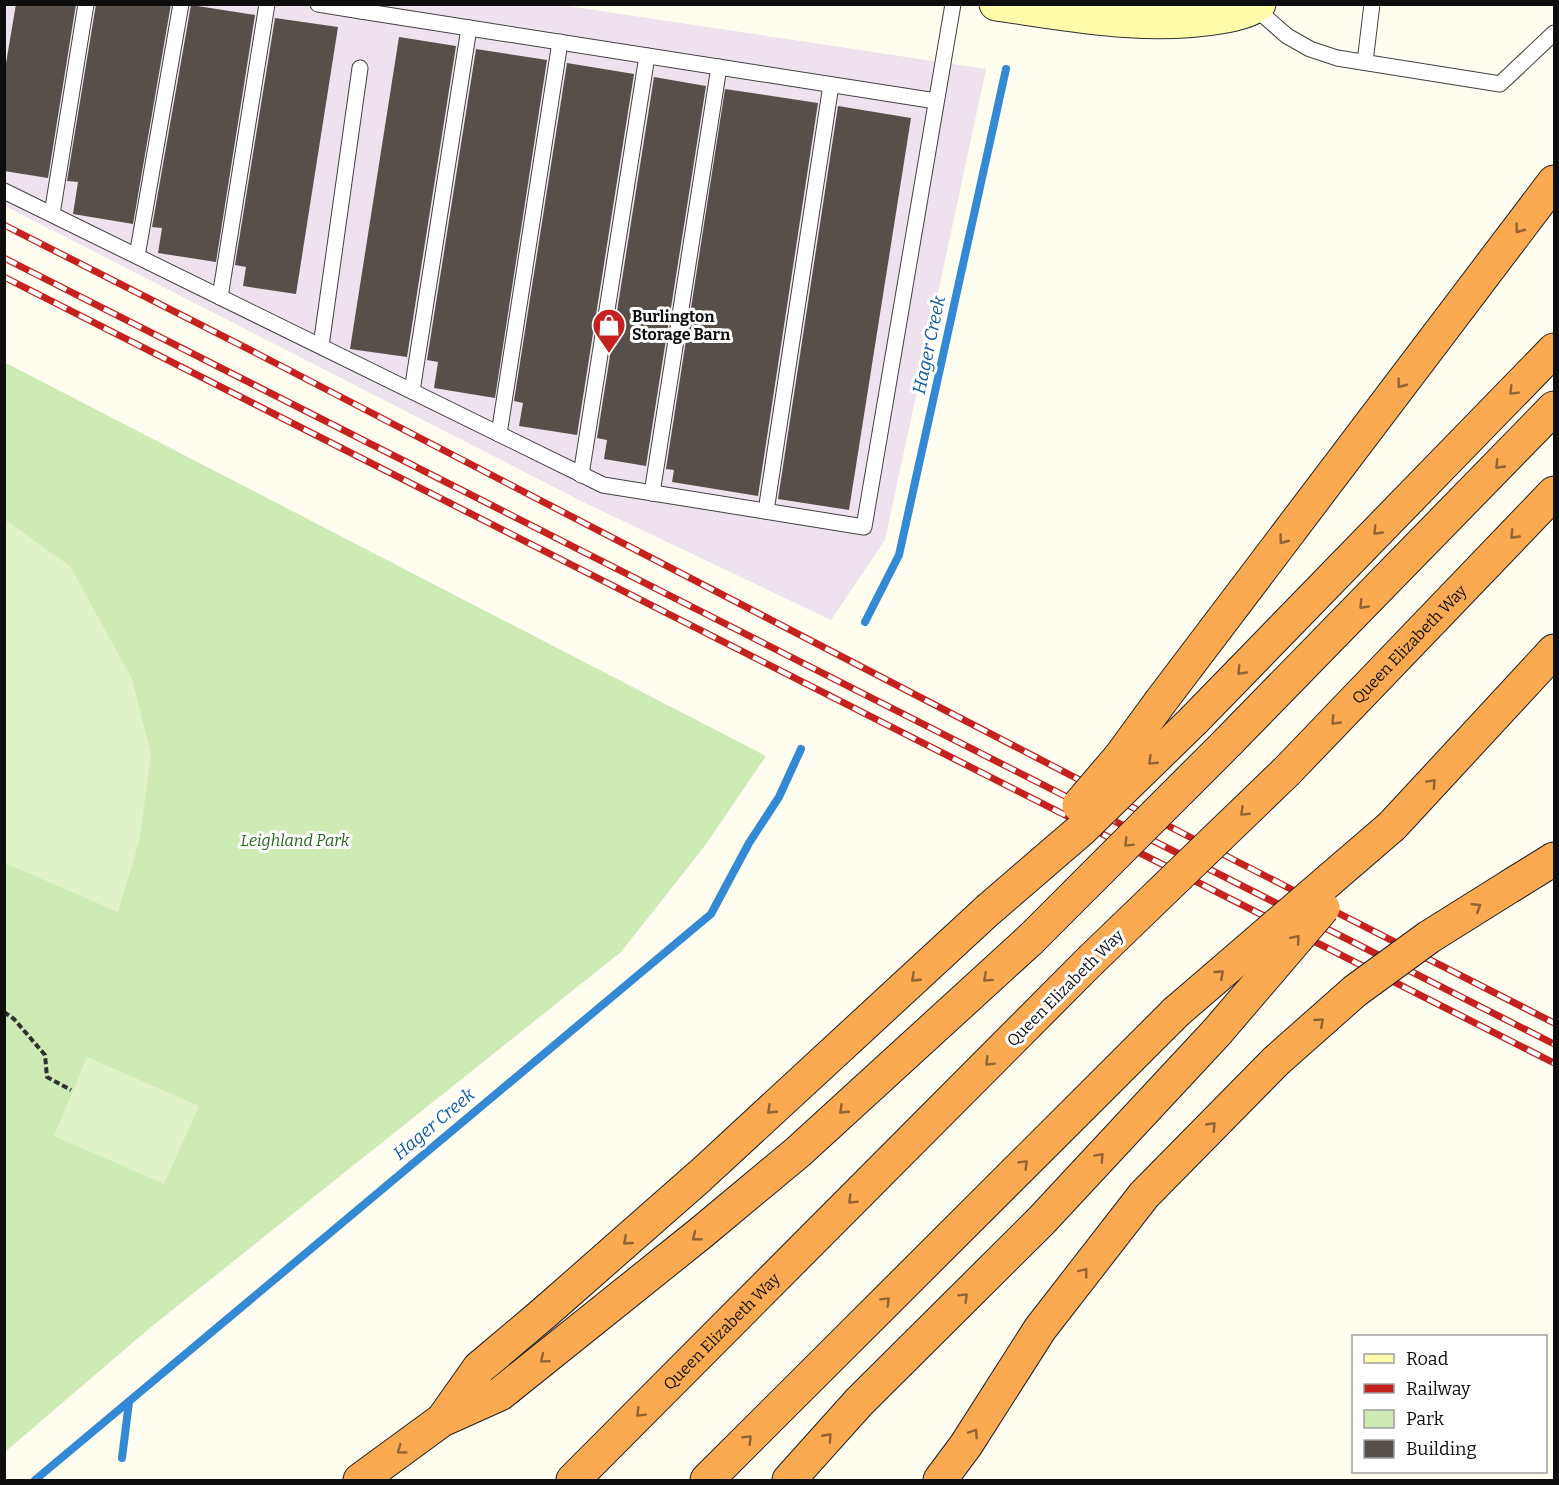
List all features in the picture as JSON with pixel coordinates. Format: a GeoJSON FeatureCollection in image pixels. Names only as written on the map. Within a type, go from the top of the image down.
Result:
{"type":"FeatureCollection","features":[{"type":"Feature","properties":{"kind":"highway"},"geometry":{"type":"LineString","coordinates":[[988,910],[1120,757],[1554,183]]}},
{"type":"Feature","properties":{"kind":"highway"},"geometry":{"type":"LineString","coordinates":[[442,1420],[479,1368],[700,1176],[988,910],[1082,830],[1194,720],[1554,350]]}},
{"type":"Feature","properties":{"kind":"highway"},"geometry":{"type":"LineString","coordinates":[[360,1480],[442,1420],[500,1394],[798,1152],[1031,939],[1228,742],[1554,408]]}},
{"type":"Feature","properties":{"kind":"highway","name":"Queen Elizabeth Way"},"geometry":{"type":"LineString","coordinates":[[573,1480],[1090,961],[1287,771],[1554,493]]}},
{"type":"Feature","properties":{"kind":"highway"},"geometry":{"type":"LineString","coordinates":[[789,1480],[859,1402],[1041,1221],[1217,1032],[1392,826],[1554,651]]}},
{"type":"Feature","properties":{"kind":"highway"},"geometry":{"type":"LineString","coordinates":[[707,1480],[1176,1012],[1392,826]]}},
{"type":"Feature","properties":{"kind":"highway"},"geometry":{"type":"LineString","coordinates":[[940,1480],[966,1445],[1040,1329],[1144,1195],[1276,1061],[1355,991],[1429,937],[1554,859]]}},
{"type":"Feature","properties":{"kind":"main road"},"geometry":{"type":"LineString","coordinates":[[996,4],[1104,19],[1148,21],[1200,21],[1257,6]]}},
{"type":"Feature","properties":{"kind":"lane"},"geometry":{"type":"LineString","coordinates":[[51,214],[86,4]]}},
{"type":"Feature","properties":{"kind":"lane"},"geometry":{"type":"LineString","coordinates":[[137,256],[181,4]]}},
{"type":"Feature","properties":{"kind":"lane"},"geometry":{"type":"LineString","coordinates":[[220,297],[267,4]]}},
{"type":"Feature","properties":{"kind":"lane"},"geometry":{"type":"LineString","coordinates":[[318,4],[361,8],[469,28],[936,101]]}},
{"type":"Feature","properties":{"kind":"lane"},"geometry":{"type":"LineString","coordinates":[[4,190],[603,485],[864,527],[953,4]]}},
{"type":"Feature","properties":{"kind":"lane"},"geometry":{"type":"LineString","coordinates":[[1365,62],[1372,4]]}},
{"type":"Feature","properties":{"kind":"lane"},"geometry":{"type":"LineString","coordinates":[[1257,6],[1287,36],[1310,49],[1337,58],[1500,84],[1554,33]]}},
{"type":"Feature","properties":{"kind":"lane"},"geometry":{"type":"LineString","coordinates":[[412,392],[469,28]]}},
{"type":"Feature","properties":{"kind":"lane"},"geometry":{"type":"LineString","coordinates":[[499,434],[560,42]]}},
{"type":"Feature","properties":{"kind":"lane"},"geometry":{"type":"LineString","coordinates":[[581,475],[647,56]]}},
{"type":"Feature","properties":{"kind":"lane"},"geometry":{"type":"LineString","coordinates":[[652,493],[718,67]]}},
{"type":"Feature","properties":{"kind":"lane"},"geometry":{"type":"LineString","coordinates":[[321,346],[360,68]]}},
{"type":"Feature","properties":{"kind":"lane"},"geometry":{"type":"LineString","coordinates":[[766,512],[831,85]]}},
{"type":"Feature","properties":{"kind":"path"},"geometry":{"type":"LineString","coordinates":[[4,1012],[14,1019],[45,1055],[47,1077],[70,1090]]}},
{"type":"Feature","properties":{"kind":"shaded area","name":"Burlington Storage Barn"},"geometry":{"type":"Polygon","coordinates":[[[4,5],[561,5],[986,69],[885,540],[831,620],[583,502],[5,206],[4,5]]]}},
{"type":"Feature","properties":{"kind":"green space","name":"Leighland Park"},"geometry":{"type":"Polygon","coordinates":[[[4,362],[766,756],[704,847],[621,952],[151,1327],[5,1452],[4,362]]]}},
{"type":"Feature","properties":{"kind":"green space"},"geometry":{"type":"Polygon","coordinates":[[[4,519],[70,566],[132,679],[151,754],[140,838],[118,912],[5,863],[4,519]]]}},
{"type":"Feature","properties":{"kind":"green space"},"geometry":{"type":"Polygon","coordinates":[[[87,1057],[199,1106],[164,1184],[54,1136],[87,1057]]]}},
{"type":"Feature","properties":{"kind":"building"},"geometry":{"type":"Polygon","coordinates":[[[16,4],[76,4],[48,178],[4,171],[4,75],[16,4]]]}},
{"type":"Feature","properties":{"kind":"building"},"geometry":{"type":"Polygon","coordinates":[[[96,4],[171,4],[133,224],[73,214],[78,182],[67,181],[96,4]]]}},
{"type":"Feature","properties":{"kind":"building"},"geometry":{"type":"Polygon","coordinates":[[[191,5],[255,15],[216,262],[158,253],[162,228],[152,227],[191,5]]]}},
{"type":"Feature","properties":{"kind":"building"},"geometry":{"type":"Polygon","coordinates":[[[275,18],[338,27],[296,294],[243,286],[246,267],[235,265],[275,18]]]}},
{"type":"Feature","properties":{"kind":"building"},"geometry":{"type":"Polygon","coordinates":[[[399,37],[456,46],[407,357],[350,349],[399,37]]]}},
{"type":"Feature","properties":{"kind":"building"},"geometry":{"type":"Polygon","coordinates":[[[476,49],[547,60],[495,398],[434,388],[438,362],[427,360],[476,49]]]}},
{"type":"Feature","properties":{"kind":"building"},"geometry":{"type":"Polygon","coordinates":[[[567,63],[634,74],[577,435],[519,426],[523,403],[514,401],[567,63]]]}},
{"type":"Feature","properties":{"kind":"building"},"geometry":{"type":"Polygon","coordinates":[[[654,77],[706,86],[646,466],[604,459],[607,440],[597,438],[654,77]]]}},
{"type":"Feature","properties":{"kind":"building"},"geometry":{"type":"Polygon","coordinates":[[[725,89],[818,103],[758,496],[672,482],[674,470],[666,469],[725,89]]]}},
{"type":"Feature","properties":{"kind":"building"},"geometry":{"type":"Polygon","coordinates":[[[838,106],[911,118],[849,510],[778,499],[838,106]]]}},
{"type":"Feature","properties":{"kind":"waterway","name":"Hager Creek"},"geometry":{"type":"LineString","coordinates":[[865,622],[899,555],[1006,69]]}},
{"type":"Feature","properties":{"kind":"waterway","name":"Hager Creek"},"geometry":{"type":"LineString","coordinates":[[35,1480],[711,914],[749,843],[779,797],[801,749]]}},
{"type":"Feature","properties":{"kind":"waterway"},"geometry":{"type":"LineString","coordinates":[[122,1458],[129,1402]]}},
{"type":"Feature","properties":{"kind":"railway"},"geometry":{"type":"LineString","coordinates":[[4,225],[1554,1023]]}},
{"type":"Feature","properties":{"kind":"railway"},"geometry":{"type":"LineString","coordinates":[[4,258],[1554,1044]]}},
{"type":"Feature","properties":{"kind":"railway"},"geometry":{"type":"LineString","coordinates":[[4,277],[1554,1063]]}},
{"type":"Feature","properties":{"kind":"place","name":"Burlington Storage Barn"},"geometry":{"type":"Point","coordinates":[609,354]}}]}
